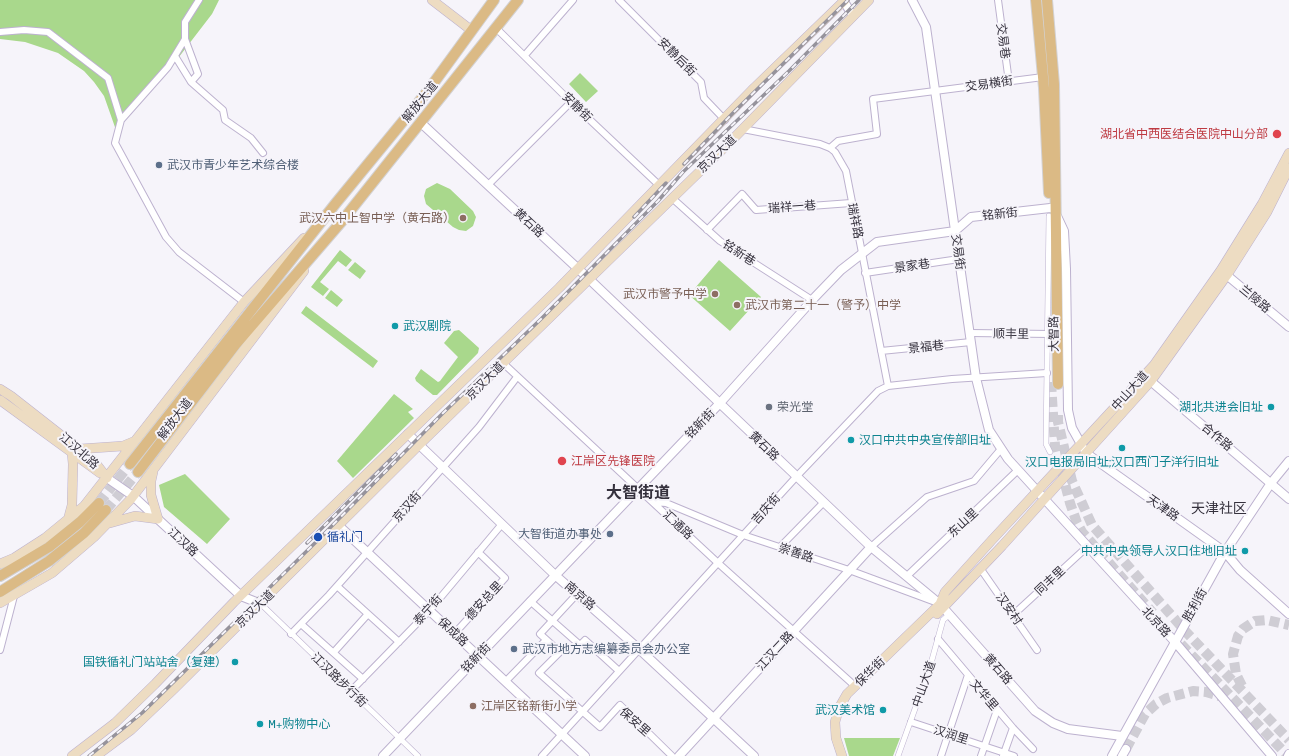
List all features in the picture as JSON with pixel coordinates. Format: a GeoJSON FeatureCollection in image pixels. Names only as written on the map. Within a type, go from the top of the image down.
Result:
{"type":"FeatureCollection","features":[{"type":"Feature","properties":{"kind":"main road"},"geometry":{"type":"LineString","coordinates":[[432,0],[471,30]]}},
{"type":"Feature","properties":{"kind":"main road","name":"解放大道"},"geometry":{"type":"LineString","coordinates":[[130,464],[336,203],[427,92],[494,0]]}},
{"type":"Feature","properties":{"kind":"main road","name":"解放大道"},"geometry":{"type":"LineString","coordinates":[[0,603],[52,573],[105,525],[133,496],[342,221],[518,0]]}},
{"type":"Feature","properties":{"kind":"main road","name":"京汉大道"},"geometry":{"type":"LineString","coordinates":[[72,756],[115,723],[241,596],[660,186],[725,120],[754,88],[844,0]]}},
{"type":"Feature","properties":{"kind":"main road","name":"京汉大道"},"geometry":{"type":"LineString","coordinates":[[96,756],[131,730],[261,604],[419,444],[588,278],[743,129],[869,0]]}},
{"type":"Feature","properties":{"kind":"main road","name":"大智路"},"geometry":{"type":"LineString","coordinates":[[1036,0],[1043,77],[1051,212],[1052,380]]}},
{"type":"Feature","properties":{"kind":"main road","name":"大智路"},"geometry":{"type":"LineString","coordinates":[[1046,0],[1054,84],[1050,334],[1052,380]]}},
{"type":"Feature","properties":{"kind":"main road","name":"中山大道"},"geometry":{"type":"LineString","coordinates":[[1224,272],[1289,154]]}},
{"type":"Feature","properties":{"kind":"main road","name":"中山大道"},"geometry":{"type":"LineString","coordinates":[[944,608],[1086,453],[1148,379],[1184,324],[1267,212],[1289,168]]}},
{"type":"Feature","properties":{"kind":"main road","name":"解放大道"},"geometry":{"type":"LineString","coordinates":[[0,564],[20,554],[68,520],[84,506],[244,302],[336,203]]}},
{"type":"Feature","properties":{"kind":"main road","name":"解放大道"},"geometry":{"type":"LineString","coordinates":[[138,472],[236,344],[342,221]]}},
{"type":"Feature","properties":{"kind":"main road","name":"中山大道"},"geometry":{"type":"LineString","coordinates":[[944,608],[945,592],[1081,443],[1148,379]]}},
{"type":"Feature","properties":{"kind":"main road","name":"江汉北路"},"geometry":{"type":"LineString","coordinates":[[0,389],[11,396],[107,478]]}},
{"type":"Feature","properties":{"kind":"main road","name":"江汉北路"},"geometry":{"type":"LineString","coordinates":[[0,400],[75,451]]}},
{"type":"Feature","properties":{"kind":"main road"},"geometry":{"type":"LineString","coordinates":[[68,520],[72,505],[75,451],[122,446],[136,440]]}},
{"type":"Feature","properties":{"kind":"main road"},"geometry":{"type":"LineString","coordinates":[[105,525],[123,518],[135,516],[158,519],[151,495],[150,481],[155,467]]}},
{"type":"Feature","properties":{"kind":"main road"},"geometry":{"type":"LineString","coordinates":[[0,576],[49,547],[80,522],[103,507],[84,534],[49,561],[0,592]]}},
{"type":"Feature","properties":{"kind":"main road","name":"保华街"},"geometry":{"type":"LineString","coordinates":[[842,756],[836,738],[835,722],[843,700],[855,686],[944,608]]}},
{"type":"Feature","properties":{"kind":"main road","name":"保华街"},"geometry":{"type":"LineString","coordinates":[[847,756],[840,738],[840,723],[848,700],[944,608]]}},
{"type":"Feature","properties":{"kind":"street"},"geometry":{"type":"LineString","coordinates":[[190,82],[198,74],[185,39],[185,22],[199,0]]}},
{"type":"Feature","properties":{"kind":"street"},"geometry":{"type":"LineString","coordinates":[[525,55],[572,0]]}},
{"type":"Feature","properties":{"kind":"street","name":"安静后街"},"geometry":{"type":"LineString","coordinates":[[619,0],[701,82],[704,98],[725,120]]}},
{"type":"Feature","properties":{"kind":"street"},"geometry":{"type":"LineString","coordinates":[[844,0],[853,16]]}},
{"type":"Feature","properties":{"kind":"street","name":"交易街"},"geometry":{"type":"LineString","coordinates":[[913,0],[926,27],[976,378],[989,430],[1001,449],[1037,490]]}},
{"type":"Feature","properties":{"kind":"street","name":"交易巷"},"geometry":{"type":"LineString","coordinates":[[998,0],[1009,82]]}},
{"type":"Feature","properties":{"kind":"street","name":"安静街"},"geometry":{"type":"LineString","coordinates":[[496,28],[571,102],[660,186]]}},
{"type":"Feature","properties":{"kind":"street"},"geometry":{"type":"LineString","coordinates":[[0,32],[24,30],[48,32],[108,78],[121,120]]}},
{"type":"Feature","properties":{"kind":"street"},"geometry":{"type":"LineString","coordinates":[[185,39],[168,67],[121,120],[115,143],[166,237],[179,252],[244,302]]}},
{"type":"Feature","properties":{"kind":"street"},"geometry":{"type":"LineString","coordinates":[[175,56],[190,82],[223,110],[225,120],[251,138],[263,153]]}},
{"type":"Feature","properties":{"kind":"street","name":"交易横街"},"geometry":{"type":"LineString","coordinates":[[830,148],[838,141],[877,134],[873,99],[1043,77]]}},
{"type":"Feature","properties":{"kind":"street"},"geometry":{"type":"LineString","coordinates":[[488,186],[571,102]]}},
{"type":"Feature","properties":{"kind":"street","name":"黄石路"},"geometry":{"type":"LineString","coordinates":[[420,122],[588,278],[870,547],[944,608],[1030,707],[1040,716],[1068,729],[1122,736]]}},
{"type":"Feature","properties":{"kind":"street"},"geometry":{"type":"LineString","coordinates":[[743,129],[830,148]]}},
{"type":"Feature","properties":{"kind":"street","name":"瑞祥路"},"geometry":{"type":"LineString","coordinates":[[830,148],[835,152],[846,171],[851,203],[888,386]]}},
{"type":"Feature","properties":{"kind":"street","name":"瑞祥一巷"},"geometry":{"type":"LineString","coordinates":[[707,230],[742,194],[756,210],[851,203]]}},
{"type":"Feature","properties":{"kind":"street","name":"铭新巷"},"geometry":{"type":"LineString","coordinates":[[672,198],[720,241],[812,300]]}},
{"type":"Feature","properties":{"kind":"street","name":"铭新街"},"geometry":{"type":"LineString","coordinates":[[383,756],[720,403],[812,300],[841,270],[877,242],[955,231],[971,217],[1051,212]]}},
{"type":"Feature","properties":{"kind":"street","name":"大智路"},"geometry":{"type":"LineString","coordinates":[[1051,212],[1064,231],[1068,410],[1072,428],[1086,453]]}},
{"type":"Feature","properties":{"kind":"street","name":"景家巷"},"geometry":{"type":"LineString","coordinates":[[865,272],[959,259]]}},
{"type":"Feature","properties":{"kind":"street","name":"兰陵路"},"geometry":{"type":"LineString","coordinates":[[1224,272],[1289,327]]}},
{"type":"Feature","properties":{"kind":"street","name":"顺丰里"},"geometry":{"type":"LineString","coordinates":[[970,333],[1050,334]]}},
{"type":"Feature","properties":{"kind":"street","name":"景福巷"},"geometry":{"type":"LineString","coordinates":[[881,351],[971,342]]}},
{"type":"Feature","properties":{"kind":"street","name":"汇通路"},"geometry":{"type":"LineString","coordinates":[[502,363],[718,563],[855,686]]}},
{"type":"Feature","properties":{"kind":"street","name":"京汉街"},"geometry":{"type":"LineString","coordinates":[[291,634],[337,586],[479,427],[517,377]]}},
{"type":"Feature","properties":{"kind":"street","name":"吉庆街"},"geometry":{"type":"LineString","coordinates":[[542,756],[796,476],[878,391],[888,386],[976,378],[1052,380]]}},
{"type":"Feature","properties":{"kind":"street","name":"合作路"},"geometry":{"type":"LineString","coordinates":[[1148,379],[1289,499]]}},
{"type":"Feature","properties":{"kind":"street","name":"大智路"},"geometry":{"type":"LineString","coordinates":[[1050,452],[1046,444],[1052,380]]}},
{"type":"Feature","properties":{"kind":"street","name":"南京路"},"geometry":{"type":"LineString","coordinates":[[408,434],[555,575],[639,649],[754,756]]}},
{"type":"Feature","properties":{"kind":"street"},"geometry":{"type":"LineString","coordinates":[[870,547],[927,497],[974,481],[1001,449]]}},
{"type":"Feature","properties":{"kind":"street","name":"天津路"},"geometry":{"type":"LineString","coordinates":[[1086,453],[1225,552],[1240,570],[1289,614]]}},
{"type":"Feature","properties":{"kind":"street","name":"胜利街"},"geometry":{"type":"LineString","coordinates":[[1112,756],[1225,552],[1271,483],[1289,461]]}},
{"type":"Feature","properties":{"kind":"street","name":"东山里"},"geometry":{"type":"LineString","coordinates":[[907,576],[1018,470]]}},
{"type":"Feature","properties":{"kind":"street","name":"江汉路"},"geometry":{"type":"LineString","coordinates":[[107,478],[133,496],[241,596],[261,604]]}},
{"type":"Feature","properties":{"kind":"street","name":"北京路"},"geometry":{"type":"LineString","coordinates":[[1037,490],[1044,500],[1175,642],[1272,756]]}},
{"type":"Feature","properties":{"kind":"street","name":"崇善路"},"geometry":{"type":"LineString","coordinates":[[653,502],[666,504],[743,535],[849,570],[944,608]]}},
{"type":"Feature","properties":{"kind":"street"},"geometry":{"type":"LineString","coordinates":[[780,547],[824,502]]}},
{"type":"Feature","properties":{"kind":"street","name":"泰宁街"},"geometry":{"type":"LineString","coordinates":[[350,692],[430,610],[502,524]]}},
{"type":"Feature","properties":{"kind":"street","name":"保成路"},"geometry":{"type":"LineString","coordinates":[[338,525],[585,756]]}},
{"type":"Feature","properties":{"kind":"street","name":"江汉二路"},"geometry":{"type":"LineString","coordinates":[[679,756],[870,547]]}},
{"type":"Feature","properties":{"kind":"street","name":"同丰里"},"geometry":{"type":"LineString","coordinates":[[1013,615],[1087,547]]}},
{"type":"Feature","properties":{"kind":"street","name":"德安总里"},"geometry":{"type":"LineString","coordinates":[[455,633],[505,578],[478,552]]}},
{"type":"Feature","properties":{"kind":"street","name":"汉安村"},"geometry":{"type":"LineString","coordinates":[[980,568],[1037,650]]}},
{"type":"Feature","properties":{"kind":"street"},"geometry":{"type":"LineString","coordinates":[[337,586],[399,642]]}},
{"type":"Feature","properties":{"kind":"street"},"geometry":{"type":"LineString","coordinates":[[577,594],[540,634],[560,652],[539,673],[582,712]]}},
{"type":"Feature","properties":{"kind":"street"},"geometry":{"type":"LineString","coordinates":[[0,650],[14,596]]}},
{"type":"Feature","properties":{"kind":"street"},"geometry":{"type":"LineString","coordinates":[[530,601],[580,645],[585,640],[619,671]]}},
{"type":"Feature","properties":{"kind":"street","name":"江汉路步行街"},"geometry":{"type":"LineString","coordinates":[[261,604],[350,692],[400,737],[418,756]]}},
{"type":"Feature","properties":{"kind":"street","name":"中山大道"},"geometry":{"type":"LineString","coordinates":[[898,756],[930,667],[943,620],[944,608]]}},
{"type":"Feature","properties":{"kind":"street"},"geometry":{"type":"LineString","coordinates":[[334,652],[368,614]]}},
{"type":"Feature","properties":{"kind":"street"},"geometry":{"type":"LineString","coordinates":[[301,624],[363,678]]}},
{"type":"Feature","properties":{"kind":"street","name":"文华里"},"geometry":{"type":"LineString","coordinates":[[938,639],[1012,728],[1033,749]]}},
{"type":"Feature","properties":{"kind":"street"},"geometry":{"type":"LineString","coordinates":[[506,681],[546,640]]}},
{"type":"Feature","properties":{"kind":"street"},"geometry":{"type":"LineString","coordinates":[[941,756],[968,675]]}},
{"type":"Feature","properties":{"kind":"street","name":"保安里"},"geometry":{"type":"LineString","coordinates":[[582,712],[600,727],[620,705],[672,756]]}},
{"type":"Feature","properties":{"kind":"street"},"geometry":{"type":"LineString","coordinates":[[981,756],[997,710]]}},
{"type":"Feature","properties":{"kind":"street","name":"汉润里"},"geometry":{"type":"LineString","coordinates":[[911,722],[985,746],[1003,754],[1014,756]]}},
{"type":"Feature","properties":{"kind":"street"},"geometry":{"type":"LineString","coordinates":[[1003,754],[1012,728]]}},
{"type":"Feature","properties":{"kind":"green space"},"geometry":{"type":"Polygon","coordinates":[[[0,0],[219,0],[212,14],[172,66],[116,130],[104,96],[84,71],[58,53],[25,42],[0,39],[0,0]]]}},
{"type":"Feature","properties":{"kind":"green space"},"geometry":{"type":"Polygon","coordinates":[[[580,73],[598,91],[586,102],[569,84],[580,73]]]}},
{"type":"Feature","properties":{"kind":"green space"},"geometry":{"type":"Polygon","coordinates":[[[437,183],[450,189],[473,211],[476,217],[473,226],[466,231],[453,227],[426,204],[424,196],[426,189],[437,183]]]}},
{"type":"Feature","properties":{"kind":"green space"},"geometry":{"type":"Polygon","coordinates":[[[340,250],[352,260],[346,267],[338,261],[320,282],[329,289],[323,296],[311,287],[340,250]]]}},
{"type":"Feature","properties":{"kind":"green space"},"geometry":{"type":"Polygon","coordinates":[[[719,260],[761,297],[730,331],[689,295],[719,260]]]}},
{"type":"Feature","properties":{"kind":"green space"},"geometry":{"type":"Polygon","coordinates":[[[355,262],[366,271],[360,279],[348,270],[355,262]]]}},
{"type":"Feature","properties":{"kind":"green space"},"geometry":{"type":"Polygon","coordinates":[[[331,290],[343,300],[337,307],[325,298],[331,290]]]}},
{"type":"Feature","properties":{"kind":"green space"},"geometry":{"type":"Polygon","coordinates":[[[306,306],[378,361],[373,368],[301,313],[306,306]]]}},
{"type":"Feature","properties":{"kind":"green space"},"geometry":{"type":"Polygon","coordinates":[[[459,330],[479,348],[478,353],[437,395],[433,395],[416,381],[415,378],[421,369],[438,382],[440,381],[458,357],[444,343],[454,331],[459,330]]]}},
{"type":"Feature","properties":{"kind":"green space"},"geometry":{"type":"Polygon","coordinates":[[[394,394],[413,409],[408,412],[414,418],[353,478],[337,461],[394,394]]]}},
{"type":"Feature","properties":{"kind":"green space"},"geometry":{"type":"Polygon","coordinates":[[[185,474],[230,519],[207,544],[164,507],[159,485],[185,474]]]}},
{"type":"Feature","properties":{"kind":"green space"},"geometry":{"type":"Polygon","coordinates":[[[844,738],[900,738],[893,756],[849,756],[844,738]]]}},
{"type":"Feature","properties":{"kind":"tunnel"},"geometry":{"type":"LineString","coordinates":[[1051,382],[1055,446],[1070,503],[1077,523],[1082,532],[1153,613]]}},
{"type":"Feature","properties":{"kind":"tunnel"},"geometry":{"type":"LineString","coordinates":[[1058,415],[1058,422],[1072,481],[1092,525],[1187,633],[1289,740]]}},
{"type":"Feature","properties":{"kind":"tunnel"},"geometry":{"type":"LineString","coordinates":[[99,503],[130,464]]}},
{"type":"Feature","properties":{"kind":"tunnel"},"geometry":{"type":"LineString","coordinates":[[106,510],[138,472]]}},
{"type":"Feature","properties":{"kind":"tunnel"},"geometry":{"type":"LineString","coordinates":[[1242,686],[1236,674],[1233,654],[1238,636],[1243,629],[1255,621],[1267,620],[1289,625]]}},
{"type":"Feature","properties":{"kind":"tunnel"},"geometry":{"type":"LineString","coordinates":[[1181,644],[1288,756]]}},
{"type":"Feature","properties":{"kind":"tunnel"},"geometry":{"type":"LineString","coordinates":[[1126,749],[1145,714],[1156,704],[1167,698],[1193,691],[1206,692],[1226,698]]}},
{"type":"Feature","properties":{"kind":"railway"},"geometry":{"type":"LineString","coordinates":[[684,164],[733,113],[848,0]]}},
{"type":"Feature","properties":{"kind":"railway"},"geometry":{"type":"LineString","coordinates":[[89,756],[142,713],[319,539],[443,413],[541,319],[658,201],[683,172],[789,71],[859,0]]}},
{"type":"Feature","properties":{"kind":"railway"},"geometry":{"type":"LineString","coordinates":[[634,217],[666,183]]}},
{"type":"Feature","properties":{"kind":"railway"},"geometry":{"type":"LineString","coordinates":[[307,543],[396,454]]}},
{"type":"Feature","properties":{"kind":"place","name":"湖北省中西医结合医院中山分部"},"geometry":{"type":"Point","coordinates":[1277,134]}},
{"type":"Feature","properties":{"kind":"place","name":"武汉市青少年艺术综合楼"},"geometry":{"type":"Point","coordinates":[159,165]}},
{"type":"Feature","properties":{"kind":"place","name":"武汉六中上智中学（黄石路）"},"geometry":{"type":"Point","coordinates":[463,218]}},
{"type":"Feature","properties":{"kind":"place","name":"武汉市警予中学"},"geometry":{"type":"Point","coordinates":[715,294]}},
{"type":"Feature","properties":{"kind":"place","name":"武汉市第二十一（警予）中学"},"geometry":{"type":"Point","coordinates":[737,305]}},
{"type":"Feature","properties":{"kind":"place","name":"武汉剧院"},"geometry":{"type":"Point","coordinates":[395,326]}},
{"type":"Feature","properties":{"kind":"place","name":"荣光堂"},"geometry":{"type":"Point","coordinates":[769,407]}},
{"type":"Feature","properties":{"kind":"place","name":"湖北共进会旧址"},"geometry":{"type":"Point","coordinates":[1271,407]}},
{"type":"Feature","properties":{"kind":"place","name":"汉口中共中央宣传部旧址"},"geometry":{"type":"Point","coordinates":[851,440]}},
{"type":"Feature","properties":{"kind":"place","name":"汉口电报局旧址;汉口西门子洋行旧址"},"geometry":{"type":"Point","coordinates":[1122,448]}},
{"type":"Feature","properties":{"kind":"place","name":"江岸区先锋医院"},"geometry":{"type":"Point","coordinates":[562,461]}},
{"type":"Feature","properties":{"kind":"place","name":"大智街道办事处"},"geometry":{"type":"Point","coordinates":[610,534]}},
{"type":"Feature","properties":{"kind":"place","name":"循礼门"},"geometry":{"type":"Point","coordinates":[318,537]}},
{"type":"Feature","properties":{"kind":"place","name":"中共中央领导人汉口住地旧址"},"geometry":{"type":"Point","coordinates":[1245,551]}},
{"type":"Feature","properties":{"kind":"place","name":"武汉市地方志编纂委员会办公室"},"geometry":{"type":"Point","coordinates":[514,649]}},
{"type":"Feature","properties":{"kind":"place","name":"国铁循礼门站站舍（复建）"},"geometry":{"type":"Point","coordinates":[235,662]}},
{"type":"Feature","properties":{"kind":"place","name":"江岸区铭新街小学"},"geometry":{"type":"Point","coordinates":[473,706]}},
{"type":"Feature","properties":{"kind":"place","name":"武汉美术馆"},"geometry":{"type":"Point","coordinates":[883,710]}},
{"type":"Feature","properties":{"kind":"place","name":"M+购物中心"},"geometry":{"type":"Point","coordinates":[260,724]}},
{"type":"Feature","properties":{"kind":"district","name":"大智街道"},"geometry":{"type":"Point","coordinates":[638,493]}},
{"type":"Feature","properties":{"kind":"district","name":"天津社区"},"geometry":{"type":"Point","coordinates":[1219,509]}}]}
